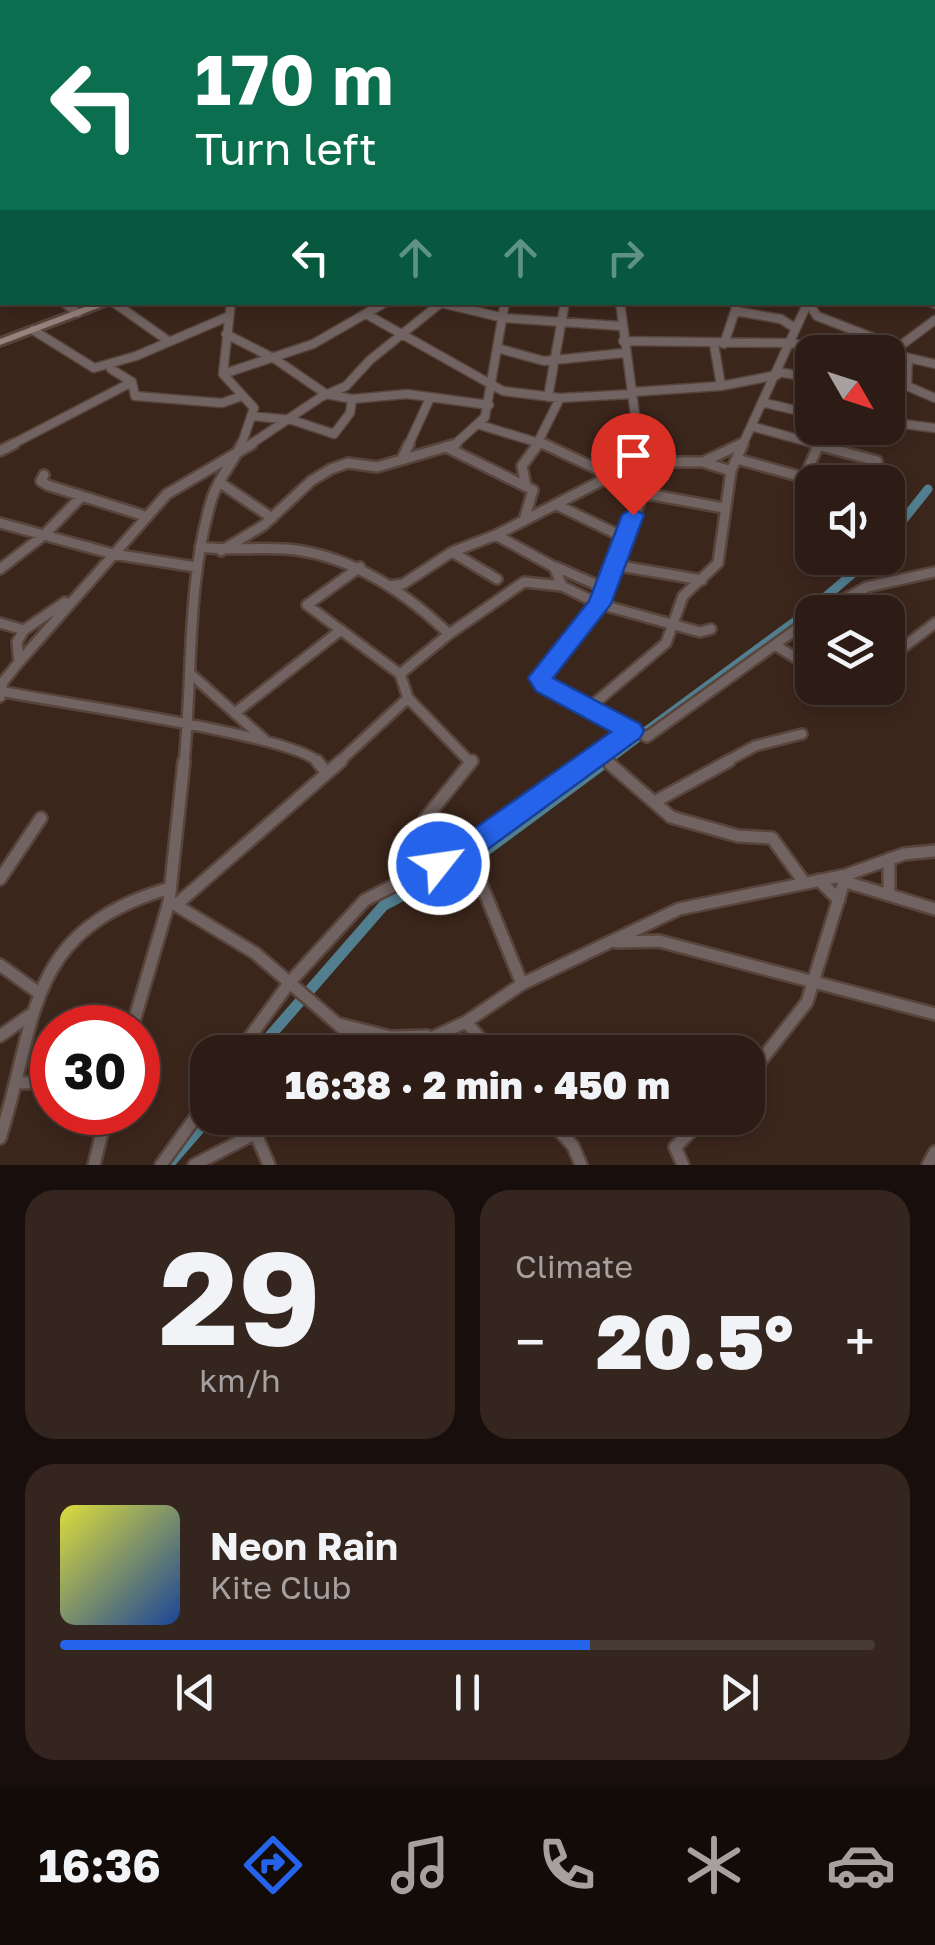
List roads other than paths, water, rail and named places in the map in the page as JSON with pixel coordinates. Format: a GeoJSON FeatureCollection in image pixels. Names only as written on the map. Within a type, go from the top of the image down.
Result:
{"type":"FeatureCollection","features":[{"type":"Feature","properties":{"kind":"street"},"geometry":{"type":"LineString","coordinates":[[66,305],[78,314]]}},
{"type":"Feature","properties":{"kind":"street"},"geometry":{"type":"LineString","coordinates":[[3,339],[103,305]]}},
{"type":"Feature","properties":{"kind":"street"},"geometry":{"type":"LineString","coordinates":[[115,305],[167,340]]}},
{"type":"Feature","properties":{"kind":"street"},"geometry":{"type":"LineString","coordinates":[[140,1005],[173,904],[170,888],[193,676],[196,566],[219,482],[241,447],[254,408],[223,374],[230,305]]}},
{"type":"Feature","properties":{"kind":"street"},"geometry":{"type":"LineString","coordinates":[[223,374],[275,359],[378,305]]}},
{"type":"Feature","properties":{"kind":"street"},"geometry":{"type":"LineString","coordinates":[[327,773],[312,754],[266,742],[188,724],[0,693],[19,662],[167,494],[292,420],[326,394],[350,384],[375,356],[440,305]]}},
{"type":"Feature","properties":{"kind":"street"},"geometry":{"type":"LineString","coordinates":[[450,305],[504,318],[559,325],[621,326]]}},
{"type":"Feature","properties":{"kind":"street"},"geometry":{"type":"LineString","coordinates":[[450,450],[480,425],[490,405],[505,305]]}},
{"type":"Feature","properties":{"kind":"street"},"geometry":{"type":"LineString","coordinates":[[548,398],[564,305]]}},
{"type":"Feature","properties":{"kind":"street"},"geometry":{"type":"LineString","coordinates":[[620,305],[638,434],[654,466]]}},
{"type":"Feature","properties":{"kind":"street"},"geometry":{"type":"LineString","coordinates":[[590,707],[666,643],[676,625],[683,596],[722,555],[730,471],[754,427],[806,305]]}},
{"type":"Feature","properties":{"kind":"street"},"geometry":{"type":"LineString","coordinates":[[810,305],[817,316],[862,335]]}},
{"type":"Feature","properties":{"kind":"street"},"geometry":{"type":"LineString","coordinates":[[721,386],[719,344],[736,307],[781,319],[794,328]]}},
{"type":"Feature","properties":{"kind":"street"},"geometry":{"type":"LineString","coordinates":[[366,314],[490,386],[548,398],[721,386],[778,374],[795,376]]}},
{"type":"Feature","properties":{"kind":"street"},"geometry":{"type":"LineString","coordinates":[[33,330],[95,369],[111,369],[167,340],[227,317]]}},
{"type":"Feature","properties":{"kind":"street"},"geometry":{"type":"LineString","coordinates":[[905,342],[935,320]]}},
{"type":"Feature","properties":{"kind":"street"},"geometry":{"type":"LineString","coordinates":[[226,334],[275,359],[326,394],[352,399],[395,394],[490,405]]}},
{"type":"Feature","properties":{"kind":"street"},"geometry":{"type":"LineString","coordinates":[[623,341],[795,345]]}},
{"type":"Feature","properties":{"kind":"street"},"geometry":{"type":"LineString","coordinates":[[496,348],[544,361],[624,354]]}},
{"type":"Feature","properties":{"kind":"street"},"geometry":{"type":"LineString","coordinates":[[905,356],[935,364]]}},
{"type":"Feature","properties":{"kind":"street"},"geometry":{"type":"LineString","coordinates":[[908,358],[906,386],[935,398]]}},
{"type":"Feature","properties":{"kind":"street"},"geometry":{"type":"LineString","coordinates":[[111,369],[132,382],[135,396],[222,402],[242,396]]}},
{"type":"Feature","properties":{"kind":"street"},"geometry":{"type":"LineString","coordinates":[[0,451],[132,382]]}},
{"type":"Feature","properties":{"kind":"street"},"geometry":{"type":"LineString","coordinates":[[402,459],[430,398]]}},
{"type":"Feature","properties":{"kind":"street"},"geometry":{"type":"LineString","coordinates":[[526,486],[521,468],[536,440],[546,433],[560,398]]}},
{"type":"Feature","properties":{"kind":"street"},"geometry":{"type":"LineString","coordinates":[[251,416],[292,420],[334,434],[350,414],[352,399]]}},
{"type":"Feature","properties":{"kind":"street"},"geometry":{"type":"LineString","coordinates":[[765,403],[795,410]]}},
{"type":"Feature","properties":{"kind":"street"},"geometry":{"type":"LineString","coordinates":[[905,424],[935,428]]}},
{"type":"Feature","properties":{"kind":"street"},"geometry":{"type":"LineString","coordinates":[[480,425],[536,440],[614,477]]}},
{"type":"Feature","properties":{"kind":"street"},"geometry":{"type":"LineString","coordinates":[[754,427],[795,438]]}},
{"type":"Feature","properties":{"kind":"street"},"geometry":{"type":"LineString","coordinates":[[388,586],[409,581],[452,552],[496,536],[614,477],[654,466],[703,462],[744,442]]}},
{"type":"Feature","properties":{"kind":"street"},"geometry":{"type":"LineString","coordinates":[[821,445],[877,462],[874,465]]}},
{"type":"Feature","properties":{"kind":"street"},"geometry":{"type":"LineString","coordinates":[[222,551],[272,518],[311,480],[331,469],[348,463],[377,467],[434,447],[450,450],[536,493],[524,520]]}},
{"type":"Feature","properties":{"kind":"street"},"geometry":{"type":"LineString","coordinates":[[737,459],[795,475]]}},
{"type":"Feature","properties":{"kind":"street"},"geometry":{"type":"LineString","coordinates":[[703,462],[730,471]]}},
{"type":"Feature","properties":{"kind":"street"},"geometry":{"type":"LineString","coordinates":[[654,466],[599,604],[540,678],[545,685],[631,731],[649,736],[795,630]]}},
{"type":"Feature","properties":{"kind":"street"},"geometry":{"type":"LineString","coordinates":[[44,475],[43,483],[145,516]]}},
{"type":"Feature","properties":{"kind":"street"},"geometry":{"type":"LineString","coordinates":[[219,482],[272,518]]}},
{"type":"Feature","properties":{"kind":"street"},"geometry":{"type":"LineString","coordinates":[[642,493],[724,508]]}},
{"type":"Feature","properties":{"kind":"street"},"geometry":{"type":"LineString","coordinates":[[0,570],[44,536],[80,498]]}},
{"type":"Feature","properties":{"kind":"street"},"geometry":{"type":"LineString","coordinates":[[558,505],[624,538]]}},
{"type":"Feature","properties":{"kind":"street"},"geometry":{"type":"LineString","coordinates":[[0,523],[114,554],[196,566]]}},
{"type":"Feature","properties":{"kind":"street"},"geometry":{"type":"LineString","coordinates":[[496,536],[604,588]]}},
{"type":"Feature","properties":{"kind":"street"},"geometry":{"type":"LineString","coordinates":[[200,546],[222,551],[295,550],[360,568],[449,634]]}},
{"type":"Feature","properties":{"kind":"street"},"geometry":{"type":"LineString","coordinates":[[452,552],[497,579]]}},
{"type":"Feature","properties":{"kind":"street"},"geometry":{"type":"LineString","coordinates":[[614,564],[702,580]]}},
{"type":"Feature","properties":{"kind":"street"},"geometry":{"type":"LineString","coordinates":[[554,567],[562,586]]}},
{"type":"Feature","properties":{"kind":"street"},"geometry":{"type":"LineString","coordinates":[[360,568],[307,605],[400,674],[408,698],[472,760],[470,769],[441,794],[426,819],[439,864]]}},
{"type":"Feature","properties":{"kind":"street"},"geometry":{"type":"LineString","coordinates":[[852,595],[866,587],[935,572]]}},
{"type":"Feature","properties":{"kind":"street"},"geometry":{"type":"LineString","coordinates":[[400,674],[524,582],[562,586],[599,604],[700,632],[711,629]]}},
{"type":"Feature","properties":{"kind":"street"},"geometry":{"type":"LineString","coordinates":[[19,662],[17,642],[24,630],[80,591]]}},
{"type":"Feature","properties":{"kind":"street"},"geometry":{"type":"LineString","coordinates":[[0,623],[24,630]]}},
{"type":"Feature","properties":{"kind":"street"},"geometry":{"type":"LineString","coordinates":[[905,645],[935,623]]}},
{"type":"Feature","properties":{"kind":"street"},"geometry":{"type":"LineString","coordinates":[[236,712],[341,630]]}},
{"type":"Feature","properties":{"kind":"street"},"geometry":{"type":"LineString","coordinates":[[775,645],[795,657]]}},
{"type":"Feature","properties":{"kind":"street"},"geometry":{"type":"LineString","coordinates":[[193,676],[266,742]]}},
{"type":"Feature","properties":{"kind":"street"},"geometry":{"type":"LineString","coordinates":[[173,904],[238,844],[327,773],[408,698]]}},
{"type":"Feature","properties":{"kind":"street"},"geometry":{"type":"LineString","coordinates":[[251,1035],[290,982],[365,900],[467,849],[631,731]]}},
{"type":"Feature","properties":{"kind":"street"},"geometry":{"type":"LineString","coordinates":[[656,801],[755,746],[802,734]]}},
{"type":"Feature","properties":{"kind":"street"},"geometry":{"type":"LineString","coordinates":[[610,764],[671,817],[708,829],[772,838],[804,882]]}},
{"type":"Feature","properties":{"kind":"street"},"geometry":{"type":"LineString","coordinates":[[0,879],[41,818]]}},
{"type":"Feature","properties":{"kind":"street"},"geometry":{"type":"LineString","coordinates":[[467,849],[522,984]]}},
{"type":"Feature","properties":{"kind":"street"},"geometry":{"type":"LineString","coordinates":[[431,1035],[466,1022],[522,984],[679,908],[804,882],[846,878],[890,859],[935,851]]}},
{"type":"Feature","properties":{"kind":"street"},"geometry":{"type":"LineString","coordinates":[[889,895],[890,859]]}},
{"type":"Feature","properties":{"kind":"street"},"geometry":{"type":"LineString","coordinates":[[846,878],[935,909]]}},
{"type":"Feature","properties":{"kind":"street"},"geometry":{"type":"LineString","coordinates":[[765,1056],[800,1013],[846,878]]}},
{"type":"Feature","properties":{"kind":"street"},"geometry":{"type":"LineString","coordinates":[[819,880],[838,900]]}},
{"type":"Feature","properties":{"kind":"street"},"geometry":{"type":"LineString","coordinates":[[34,1005],[68,946],[112,908],[136,896],[170,888]]}},
{"type":"Feature","properties":{"kind":"street"},"geometry":{"type":"LineString","coordinates":[[173,904],[255,953],[349,1035]]}},
{"type":"Feature","properties":{"kind":"street"},"geometry":{"type":"LineString","coordinates":[[611,942],[658,941],[935,1014]]}},
{"type":"Feature","properties":{"kind":"street"},"geometry":{"type":"LineString","coordinates":[[0,965],[39,993]]}},
{"type":"Feature","properties":{"kind":"street"},"geometry":{"type":"LineString","coordinates":[[0,1036],[30,1015]]}},
{"type":"Feature","properties":{"kind":"street"},"geometry":{"type":"LineString","coordinates":[[0,1138],[17,1083],[30,1015]]}},
{"type":"Feature","properties":{"kind":"street"},"geometry":{"type":"LineString","coordinates":[[466,1022],[477,1035]]}},
{"type":"Feature","properties":{"kind":"street"},"geometry":{"type":"LineString","coordinates":[[336,1024],[383,1035]]}},
{"type":"Feature","properties":{"kind":"street"},"geometry":{"type":"LineString","coordinates":[[17,1083],[30,1083]]}},
{"type":"Feature","properties":{"kind":"street"},"geometry":{"type":"LineString","coordinates":[[161,1165],[190,1125]]}},
{"type":"Feature","properties":{"kind":"street"},"geometry":{"type":"LineString","coordinates":[[94,1165],[101,1135]]}},
{"type":"Feature","properties":{"kind":"street"},"geometry":{"type":"LineString","coordinates":[[194,1165],[249,1135]]}},
{"type":"Feature","properties":{"kind":"street"},"geometry":{"type":"LineString","coordinates":[[256,1135],[269,1165]]}},
{"type":"Feature","properties":{"kind":"street"},"geometry":{"type":"LineString","coordinates":[[563,1135],[581,1165]]}},
{"type":"Feature","properties":{"kind":"street"},"geometry":{"type":"LineString","coordinates":[[683,1165],[675,1147],[687,1135]]}},
{"type":"Feature","properties":{"kind":"street"},"geometry":{"type":"LineString","coordinates":[[928,1165],[935,1152]]}},
{"type":"Feature","properties":{"kind":"waterway"},"geometry":{"type":"LineString","coordinates":[[905,518],[928,489]]}},
{"type":"Feature","properties":{"kind":"waterway"},"geometry":{"type":"LineString","coordinates":[[646,731],[809,611],[851,575]]}},
{"type":"Feature","properties":{"kind":"waterway"},"geometry":{"type":"LineString","coordinates":[[604,763],[636,739]]}},
{"type":"Feature","properties":{"kind":"waterway"},"geometry":{"type":"LineString","coordinates":[[271,1035],[384,905],[477,857],[607,761]]}},
{"type":"Feature","properties":{"kind":"waterway"},"geometry":{"type":"LineString","coordinates":[[168,1165],[194,1135]]}}]}
